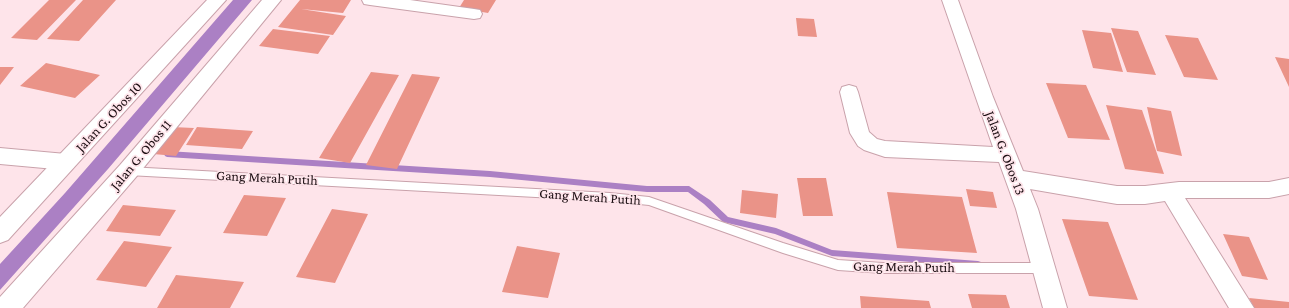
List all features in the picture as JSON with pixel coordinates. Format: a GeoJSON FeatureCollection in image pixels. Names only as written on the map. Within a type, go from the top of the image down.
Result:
{"type":"FeatureCollection","features":[{"type":"Feature","properties":{"kind":"street","name":"Jalan G. Obos 10"},"geometry":{"type":"LineString","coordinates":[[0,233],[217,0]]}},
{"type":"Feature","properties":{"kind":"street","name":"Jalan G. Obos 11"},"geometry":{"type":"LineString","coordinates":[[8,308],[128,171],[272,0]]}},
{"type":"Feature","properties":{"kind":"street"},"geometry":{"type":"LineString","coordinates":[[370,0],[474,14]]}},
{"type":"Feature","properties":{"kind":"street","name":"Jalan G. Obos 13"},"geometry":{"type":"LineString","coordinates":[[950,0],[984,98],[1027,209],[1055,308]]}},
{"type":"Feature","properties":{"kind":"street"},"geometry":{"type":"LineString","coordinates":[[849,92],[860,133],[871,145],[885,149],[1006,155]]}},
{"type":"Feature","properties":{"kind":"street"},"geometry":{"type":"LineString","coordinates":[[0,156],[66,162]]}},
{"type":"Feature","properties":{"kind":"street"},"geometry":{"type":"LineString","coordinates":[[1015,178],[1117,195],[1170,192],[1192,189],[1269,190],[1289,186]]}},
{"type":"Feature","properties":{"kind":"street"},"geometry":{"type":"LineString","coordinates":[[1170,192],[1242,308]]}},
{"type":"Feature","properties":{"kind":"lane","name":"Gang Merah Putih"},"geometry":{"type":"LineString","coordinates":[[128,171],[610,197],[649,201],[783,248],[838,265],[883,268],[1043,268]]}},
{"type":"Feature","properties":{"kind":"shaded area"},"geometry":{"type":"Polygon","coordinates":[[[233,0],[252,0],[108,169],[0,290],[0,264],[65,193],[233,0]]]}},
{"type":"Feature","properties":{"kind":"building"},"geometry":{"type":"Polygon","coordinates":[[[49,0],[76,0],[37,40],[11,38],[49,0]]]}},
{"type":"Feature","properties":{"kind":"building"},"geometry":{"type":"Polygon","coordinates":[[[83,0],[116,0],[79,41],[47,39],[83,0]]]}},
{"type":"Feature","properties":{"kind":"building"},"geometry":{"type":"Polygon","coordinates":[[[300,0],[351,0],[343,13],[301,9],[346,16],[333,35],[278,27],[300,0]]]}},
{"type":"Feature","properties":{"kind":"building"},"geometry":{"type":"Polygon","coordinates":[[[464,0],[496,0],[488,13],[459,8],[464,0]]]}},
{"type":"Feature","properties":{"kind":"building"},"geometry":{"type":"Polygon","coordinates":[[[796,18],[814,19],[817,37],[798,36],[796,18]]]}},
{"type":"Feature","properties":{"kind":"building"},"geometry":{"type":"Polygon","coordinates":[[[1111,28],[1138,31],[1156,75],[1127,72],[1111,28]]]}},
{"type":"Feature","properties":{"kind":"building"},"geometry":{"type":"Polygon","coordinates":[[[273,29],[330,36],[318,54],[259,46],[273,29]]]}},
{"type":"Feature","properties":{"kind":"building"},"geometry":{"type":"Polygon","coordinates":[[[1082,30],[1111,33],[1123,72],[1093,68],[1082,30]]]}},
{"type":"Feature","properties":{"kind":"building"},"geometry":{"type":"Polygon","coordinates":[[[1165,35],[1198,38],[1218,80],[1184,77],[1165,35]]]}},
{"type":"Feature","properties":{"kind":"building"},"geometry":{"type":"Polygon","coordinates":[[[1275,57],[1289,59],[1289,87],[1275,57]]]}},
{"type":"Feature","properties":{"kind":"building"},"geometry":{"type":"Polygon","coordinates":[[[46,63],[100,75],[75,98],[20,86],[46,63]]]}},
{"type":"Feature","properties":{"kind":"building"},"geometry":{"type":"Polygon","coordinates":[[[0,67],[14,67],[0,85],[0,67]]]}},
{"type":"Feature","properties":{"kind":"building"},"geometry":{"type":"Polygon","coordinates":[[[371,72],[399,75],[350,163],[319,158],[371,72]]]}},
{"type":"Feature","properties":{"kind":"building"},"geometry":{"type":"Polygon","coordinates":[[[412,74],[440,77],[397,169],[366,165],[412,74]]]}},
{"type":"Feature","properties":{"kind":"building"},"geometry":{"type":"Polygon","coordinates":[[[1046,83],[1086,85],[1110,140],[1068,138],[1046,83]]]}},
{"type":"Feature","properties":{"kind":"building"},"geometry":{"type":"Polygon","coordinates":[[[1106,105],[1142,110],[1164,174],[1125,169],[1106,105]]]}},
{"type":"Feature","properties":{"kind":"building"},"geometry":{"type":"Polygon","coordinates":[[[1147,107],[1171,111],[1182,156],[1157,151],[1147,107]]]}},
{"type":"Feature","properties":{"kind":"building"},"geometry":{"type":"Polygon","coordinates":[[[172,127],[194,128],[176,156],[153,154],[172,127]]]}},
{"type":"Feature","properties":{"kind":"building"},"geometry":{"type":"Polygon","coordinates":[[[197,127],[253,131],[242,149],[186,145],[197,127]]]}},
{"type":"Feature","properties":{"kind":"building"},"geometry":{"type":"Polygon","coordinates":[[[797,178],[826,178],[833,216],[803,216],[797,178]]]}},
{"type":"Feature","properties":{"kind":"building"},"geometry":{"type":"Polygon","coordinates":[[[966,189],[993,192],[997,208],[970,206],[966,189]]]}},
{"type":"Feature","properties":{"kind":"building"},"geometry":{"type":"Polygon","coordinates":[[[742,190],[778,194],[776,218],[740,213],[742,190]]]}},
{"type":"Feature","properties":{"kind":"building"},"geometry":{"type":"Polygon","coordinates":[[[887,192],[962,197],[977,253],[897,248],[887,192]]]}},
{"type":"Feature","properties":{"kind":"building"},"geometry":{"type":"Polygon","coordinates":[[[244,195],[286,198],[267,236],[223,233],[244,195]]]}},
{"type":"Feature","properties":{"kind":"building"},"geometry":{"type":"Polygon","coordinates":[[[123,205],[176,210],[160,236],[106,231],[123,205]]]}},
{"type":"Feature","properties":{"kind":"building"},"geometry":{"type":"Polygon","coordinates":[[[332,209],[368,214],[335,283],[296,277],[332,209]]]}},
{"type":"Feature","properties":{"kind":"building"},"geometry":{"type":"Polygon","coordinates":[[[1062,219],[1108,222],[1138,300],[1089,296],[1062,219]]]}},
{"type":"Feature","properties":{"kind":"building"},"geometry":{"type":"Polygon","coordinates":[[[1223,234],[1249,237],[1268,280],[1242,276],[1223,234]]]}},
{"type":"Feature","properties":{"kind":"building"},"geometry":{"type":"Polygon","coordinates":[[[124,241],[172,247],[146,287],[96,280],[124,241]]]}},
{"type":"Feature","properties":{"kind":"building"},"geometry":{"type":"Polygon","coordinates":[[[517,246],[560,253],[548,298],[502,292],[517,246]]]}},
{"type":"Feature","properties":{"kind":"building"},"geometry":{"type":"Polygon","coordinates":[[[176,275],[244,282],[230,308],[157,308],[176,275]]]}},
{"type":"Feature","properties":{"kind":"building"},"geometry":{"type":"Polygon","coordinates":[[[968,294],[1006,295],[1010,308],[972,308],[968,294]]]}},
{"type":"Feature","properties":{"kind":"building"},"geometry":{"type":"Polygon","coordinates":[[[860,296],[929,301],[931,308],[861,308],[860,296]]]}},
{"type":"Feature","properties":{"kind":"building"},"geometry":{"type":"Polygon","coordinates":[[[1249,298],[1289,302],[1289,308],[1254,308],[1249,298]]]}},
{"type":"Feature","properties":{"kind":"waterway"},"geometry":{"type":"LineString","coordinates":[[167,154],[490,174],[647,189],[689,189],[707,202],[726,220],[776,231],[832,253],[978,264]]}}]}
